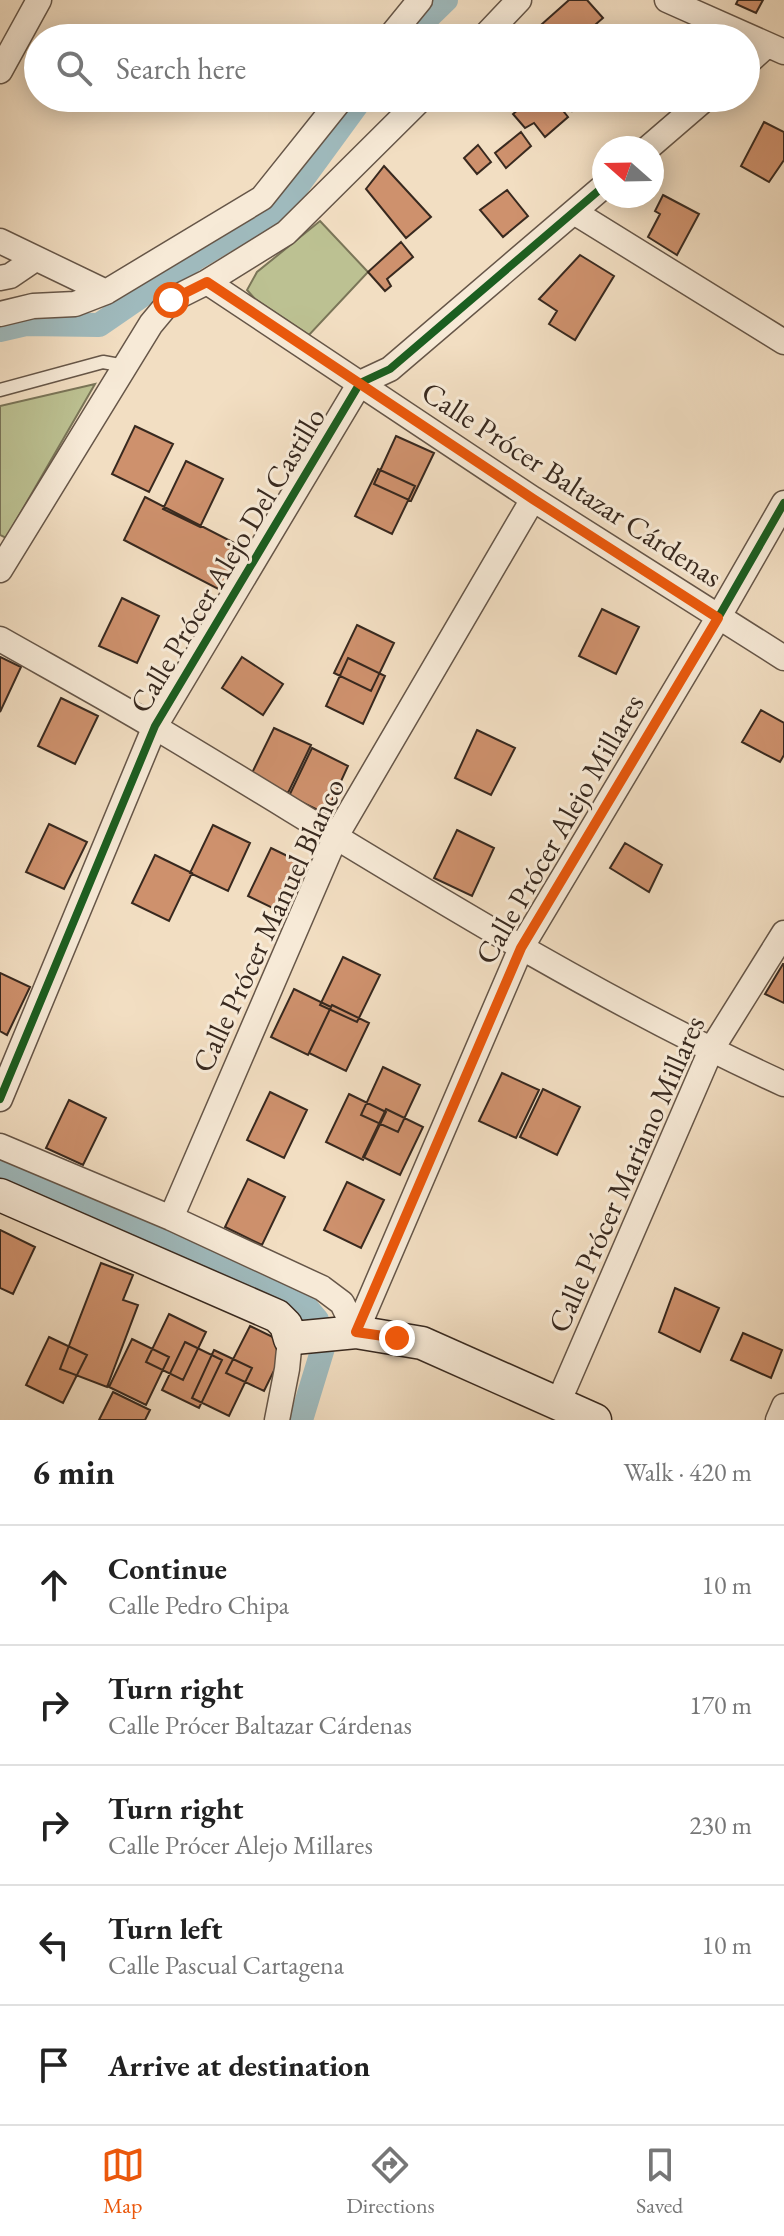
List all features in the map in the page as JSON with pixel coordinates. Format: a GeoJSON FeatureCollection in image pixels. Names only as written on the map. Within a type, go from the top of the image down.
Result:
{"type":"FeatureCollection","features":[{"type":"Feature","properties":{"kind":"street"},"geometry":{"type":"LineString","coordinates":[[26,24],[39,0]]}},
{"type":"Feature","properties":{"kind":"street"},"geometry":{"type":"LineString","coordinates":[[400,24],[420,0]]}},
{"type":"Feature","properties":{"kind":"street"},"geometry":{"type":"LineString","coordinates":[[496,24],[519,0]]}},
{"type":"Feature","properties":{"kind":"street"},"geometry":{"type":"LineString","coordinates":[[667,0],[720,24]]}},
{"type":"Feature","properties":{"kind":"street"},"geometry":{"type":"LineString","coordinates":[[0,71],[24,27]]}},
{"type":"Feature","properties":{"kind":"street"},"geometry":{"type":"LineString","coordinates":[[0,314],[33,306],[75,304],[106,292],[263,199],[331,112]]}},
{"type":"Feature","properties":{"kind":"street"},"geometry":{"type":"LineString","coordinates":[[0,570],[151,324],[171,300],[207,282],[285,232],[408,112]]}},
{"type":"Feature","properties":{"kind":"street"},"geometry":{"type":"LineString","coordinates":[[662,136],[690,112]]}},
{"type":"Feature","properties":{"kind":"street"},"geometry":{"type":"LineString","coordinates":[[360,383],[390,369],[592,196]]}},
{"type":"Feature","properties":{"kind":"street"},"geometry":{"type":"LineString","coordinates":[[263,199],[285,232]]}},
{"type":"Feature","properties":{"kind":"street"},"geometry":{"type":"LineString","coordinates":[[574,212],[784,342]]}},
{"type":"Feature","properties":{"kind":"street"},"geometry":{"type":"LineString","coordinates":[[0,241],[106,292]]}},
{"type":"Feature","properties":{"kind":"street"},"geometry":{"type":"LineString","coordinates":[[0,278],[10,276],[35,259]]}},
{"type":"Feature","properties":{"kind":"street","name":"Calle Prócer Baltazar Cárdenas"},"geometry":{"type":"LineString","coordinates":[[207,282],[533,499],[784,658]]}},
{"type":"Feature","properties":{"kind":"street","name":"Calle Prócer Alejo Del Castillo"},"geometry":{"type":"LineString","coordinates":[[0,1099],[155,726],[360,383]]}},
{"type":"Feature","properties":{"kind":"street","name":"Calle Prócer Manuel Blanco"},"geometry":{"type":"LineString","coordinates":[[171,1218],[336,836],[533,499]]}},
{"type":"Feature","properties":{"kind":"street","name":"Calle Prócer Alejo Millares"},"geometry":{"type":"LineString","coordinates":[[343,1334],[521,948],[784,503]]}},
{"type":"Feature","properties":{"kind":"street"},"geometry":{"type":"LineString","coordinates":[[0,639],[155,726],[521,948],[711,1050],[784,1084]]}},
{"type":"Feature","properties":{"kind":"street","name":"Calle Prócer Mariano Millares"},"geometry":{"type":"LineString","coordinates":[[558,1403],[711,1050],[784,933]]}},
{"type":"Feature","properties":{"kind":"street"},"geometry":{"type":"LineString","coordinates":[[0,1146],[171,1218],[322,1288],[342,1303],[343,1334]]}},
{"type":"Feature","properties":{"kind":"street"},"geometry":{"type":"LineString","coordinates":[[0,1195],[277,1316],[292,1338],[277,1420]]}},
{"type":"Feature","properties":{"kind":"street"},"geometry":{"type":"LineString","coordinates":[[292,1338],[343,1334],[422,1343],[595,1420]]}},
{"type":"Feature","properties":{"kind":"street"},"geometry":{"type":"LineString","coordinates":[[778,1420],[784,1406]]}},
{"type":"Feature","properties":{"kind":"lane"},"geometry":{"type":"LineString","coordinates":[[0,390],[103,362],[125,366]]}},
{"type":"Feature","properties":{"kind":"green space"},"geometry":{"type":"Polygon","coordinates":[[[320,221],[368,272],[309,335],[255,299],[247,290],[257,272],[320,221]]]}},
{"type":"Feature","properties":{"kind":"green space"},"geometry":{"type":"Polygon","coordinates":[[[95,384],[6,538],[0,535],[0,406],[95,384]]]}},
{"type":"Feature","properties":{"kind":"building"},"geometry":{"type":"Polygon","coordinates":[[[569,0],[587,0],[603,18],[596,24],[542,24],[569,0]]]}},
{"type":"Feature","properties":{"kind":"building"},"geometry":{"type":"Polygon","coordinates":[[[738,0],[763,0],[756,13],[736,4],[738,0]]]}},
{"type":"Feature","properties":{"kind":"building"},"geometry":{"type":"Polygon","coordinates":[[[564,112],[568,117],[545,137],[534,123],[525,128],[513,114],[564,112]]]}},
{"type":"Feature","properties":{"kind":"building"},"geometry":{"type":"Polygon","coordinates":[[[764,122],[784,132],[784,160],[769,182],[741,166],[764,122]]]}},
{"type":"Feature","properties":{"kind":"building"},"geometry":{"type":"Polygon","coordinates":[[[521,132],[531,146],[506,168],[495,153],[521,132]]]}},
{"type":"Feature","properties":{"kind":"building"},"geometry":{"type":"Polygon","coordinates":[[[478,145],[491,162],[477,174],[464,158],[478,145]]]}},
{"type":"Feature","properties":{"kind":"building"},"geometry":{"type":"Polygon","coordinates":[[[384,166],[431,217],[406,238],[366,189],[384,166]]]}},
{"type":"Feature","properties":{"kind":"building"},"geometry":{"type":"Polygon","coordinates":[[[507,190],[528,216],[503,237],[480,210],[507,190]]]}},
{"type":"Feature","properties":{"kind":"building"},"geometry":{"type":"Polygon","coordinates":[[[664,196],[699,214],[677,255],[648,237],[660,214],[655,211],[664,208],[664,196]]]}},
{"type":"Feature","properties":{"kind":"building"},"geometry":{"type":"Polygon","coordinates":[[[401,242],[413,257],[387,279],[391,286],[385,291],[368,272],[401,242]]]}},
{"type":"Feature","properties":{"kind":"building"},"geometry":{"type":"Polygon","coordinates":[[[580,255],[614,276],[575,340],[549,324],[557,311],[539,299],[580,255]]]}},
{"type":"Feature","properties":{"kind":"building"},"geometry":{"type":"Polygon","coordinates":[[[135,426],[173,444],[149,492],[112,474],[135,426]]]}},
{"type":"Feature","properties":{"kind":"building"},"geometry":{"type":"Polygon","coordinates":[[[396,436],[434,453],[411,501],[374,484],[396,436]]]}},
{"type":"Feature","properties":{"kind":"building"},"geometry":{"type":"Polygon","coordinates":[[[186,461],[223,479],[200,527],[163,509],[186,461]]]}},
{"type":"Feature","properties":{"kind":"building"},"geometry":{"type":"Polygon","coordinates":[[[378,469],[415,486],[392,534],[355,516],[378,469]]]}},
{"type":"Feature","properties":{"kind":"building"},"geometry":{"type":"Polygon","coordinates":[[[145,497],[246,549],[224,592],[124,540],[145,497]]]}},
{"type":"Feature","properties":{"kind":"building"},"geometry":{"type":"Polygon","coordinates":[[[122,598],[159,616],[137,663],[99,646],[122,598]]]}},
{"type":"Feature","properties":{"kind":"building"},"geometry":{"type":"Polygon","coordinates":[[[602,609],[639,627],[616,674],[579,656],[602,609]]]}},
{"type":"Feature","properties":{"kind":"building"},"geometry":{"type":"Polygon","coordinates":[[[357,625],[394,643],[371,691],[334,673],[357,625]]]}},
{"type":"Feature","properties":{"kind":"building"},"geometry":{"type":"Polygon","coordinates":[[[0,657],[21,667],[0,712],[0,657]]]}},
{"type":"Feature","properties":{"kind":"building"},"geometry":{"type":"Polygon","coordinates":[[[242,657],[283,684],[263,715],[222,688],[242,657]]]}},
{"type":"Feature","properties":{"kind":"building"},"geometry":{"type":"Polygon","coordinates":[[[348,658],[385,676],[363,724],[326,706],[348,658]]]}},
{"type":"Feature","properties":{"kind":"building"},"geometry":{"type":"Polygon","coordinates":[[[61,698],[98,716],[75,764],[38,746],[61,698]]]}},
{"type":"Feature","properties":{"kind":"building"},"geometry":{"type":"Polygon","coordinates":[[[761,710],[784,723],[784,755],[780,762],[742,742],[761,710]]]}},
{"type":"Feature","properties":{"kind":"building"},"geometry":{"type":"Polygon","coordinates":[[[274,728],[311,745],[288,793],[251,775],[274,728]]]}},
{"type":"Feature","properties":{"kind":"building"},"geometry":{"type":"Polygon","coordinates":[[[477,730],[515,748],[491,795],[455,778],[477,730]]]}},
{"type":"Feature","properties":{"kind":"building"},"geometry":{"type":"Polygon","coordinates":[[[312,748],[348,766],[326,814],[289,796],[312,748]]]}},
{"type":"Feature","properties":{"kind":"building"},"geometry":{"type":"Polygon","coordinates":[[[49,824],[87,842],[64,889],[26,872],[49,824]]]}},
{"type":"Feature","properties":{"kind":"building"},"geometry":{"type":"Polygon","coordinates":[[[213,825],[250,843],[228,891],[190,873],[213,825]]]}},
{"type":"Feature","properties":{"kind":"building"},"geometry":{"type":"Polygon","coordinates":[[[457,830],[494,848],[472,896],[434,878],[457,830]]]}},
{"type":"Feature","properties":{"kind":"building"},"geometry":{"type":"Polygon","coordinates":[[[625,843],[662,865],[649,892],[610,868],[625,843]]]}},
{"type":"Feature","properties":{"kind":"building"},"geometry":{"type":"Polygon","coordinates":[[[271,848],[308,866],[285,914],[248,896],[271,848]]]}},
{"type":"Feature","properties":{"kind":"building"},"geometry":{"type":"Polygon","coordinates":[[[155,855],[192,873],[169,921],[132,903],[155,855]]]}},
{"type":"Feature","properties":{"kind":"building"},"geometry":{"type":"Polygon","coordinates":[[[343,957],[380,975],[357,1022],[320,1005],[343,957]]]}},
{"type":"Feature","properties":{"kind":"building"},"geometry":{"type":"Polygon","coordinates":[[[784,964],[784,1003],[765,994],[784,964]]]}},
{"type":"Feature","properties":{"kind":"building"},"geometry":{"type":"Polygon","coordinates":[[[0,973],[30,987],[7,1035],[0,1031],[0,973]]]}},
{"type":"Feature","properties":{"kind":"building"},"geometry":{"type":"Polygon","coordinates":[[[294,989],[331,1007],[308,1055],[271,1037],[294,989]]]}},
{"type":"Feature","properties":{"kind":"building"},"geometry":{"type":"Polygon","coordinates":[[[332,1005],[369,1023],[346,1071],[309,1053],[332,1005]]]}},
{"type":"Feature","properties":{"kind":"building"},"geometry":{"type":"Polygon","coordinates":[[[383,1067],[420,1085],[398,1132],[361,1115],[383,1067]]]}},
{"type":"Feature","properties":{"kind":"building"},"geometry":{"type":"Polygon","coordinates":[[[502,1073],[539,1090],[516,1138],[479,1121],[502,1073]]]}},
{"type":"Feature","properties":{"kind":"building"},"geometry":{"type":"Polygon","coordinates":[[[543,1089],[580,1107],[557,1155],[520,1137],[543,1089]]]}},
{"type":"Feature","properties":{"kind":"building"},"geometry":{"type":"Polygon","coordinates":[[[270,1092],[307,1110],[284,1158],[247,1140],[270,1092]]]}},
{"type":"Feature","properties":{"kind":"building"},"geometry":{"type":"Polygon","coordinates":[[[349,1094],[386,1112],[363,1160],[326,1142],[349,1094]]]}},
{"type":"Feature","properties":{"kind":"building"},"geometry":{"type":"Polygon","coordinates":[[[69,1100],[106,1118],[83,1165],[46,1148],[69,1100]]]}},
{"type":"Feature","properties":{"kind":"building"},"geometry":{"type":"Polygon","coordinates":[[[386,1109],[423,1127],[400,1175],[363,1157],[386,1109]]]}},
{"type":"Feature","properties":{"kind":"building"},"geometry":{"type":"Polygon","coordinates":[[[248,1179],[285,1197],[262,1245],[225,1227],[248,1179]]]}},
{"type":"Feature","properties":{"kind":"building"},"geometry":{"type":"Polygon","coordinates":[[[347,1182],[384,1200],[361,1248],[324,1230],[347,1182]]]}},
{"type":"Feature","properties":{"kind":"building"},"geometry":{"type":"Polygon","coordinates":[[[0,1230],[35,1247],[13,1294],[0,1288],[0,1230]]]}},
{"type":"Feature","properties":{"kind":"building"},"geometry":{"type":"Polygon","coordinates":[[[101,1263],[133,1275],[123,1300],[138,1305],[107,1387],[60,1369],[101,1263]]]}},
{"type":"Feature","properties":{"kind":"building"},"geometry":{"type":"Polygon","coordinates":[[[675,1288],[719,1308],[700,1352],[659,1332],[675,1288]]]}},
{"type":"Feature","properties":{"kind":"building"},"geometry":{"type":"Polygon","coordinates":[[[169,1314],[206,1332],[183,1380],[146,1362],[169,1314]]]}},
{"type":"Feature","properties":{"kind":"building"},"geometry":{"type":"Polygon","coordinates":[[[250,1326],[287,1344],[264,1391],[226,1373],[250,1326]]]}},
{"type":"Feature","properties":{"kind":"building"},"geometry":{"type":"Polygon","coordinates":[[[743,1333],[782,1350],[771,1378],[731,1360],[743,1333]]]}},
{"type":"Feature","properties":{"kind":"building"},"geometry":{"type":"Polygon","coordinates":[[[49,1337],[87,1355],[63,1403],[26,1385],[49,1337]]]}},
{"type":"Feature","properties":{"kind":"building"},"geometry":{"type":"Polygon","coordinates":[[[132,1339],[169,1357],[146,1405],[109,1387],[132,1339]]]}},
{"type":"Feature","properties":{"kind":"building"},"geometry":{"type":"Polygon","coordinates":[[[185,1342],[222,1360],[199,1408],[162,1390],[185,1342]]]}},
{"type":"Feature","properties":{"kind":"building"},"geometry":{"type":"Polygon","coordinates":[[[214,1350],[252,1368],[229,1416],[192,1398],[214,1350]]]}},
{"type":"Feature","properties":{"kind":"building"},"geometry":{"type":"Polygon","coordinates":[[[113,1392],[150,1410],[145,1420],[99,1420],[113,1392]]]}},
{"type":"Feature","properties":{"kind":"waterway"},"geometry":{"type":"LineString","coordinates":[[421,24],[446,0]]}},
{"type":"Feature","properties":{"kind":"waterway"},"geometry":{"type":"LineString","coordinates":[[0,330],[26,324],[99,325],[195,259],[232,237],[264,224],[286,202],[352,112]]}},
{"type":"Feature","properties":{"kind":"waterway"},"geometry":{"type":"LineString","coordinates":[[0,1168],[297,1296],[317,1320],[323,1348],[301,1420]]}},
{"type":"Feature","properties":{"kind":"cycle path"},"geometry":{"type":"LineString","coordinates":[[0,1099],[155,726],[360,383],[390,369],[592,196]]}},
{"type":"Feature","properties":{"kind":"cycle path"},"geometry":{"type":"LineString","coordinates":[[356,1332],[521,948],[784,503]]}},
{"type":"Feature","properties":{"kind":"route"},"geometry":{"type":"LineString","coordinates":[[171,300],[207,282],[718,618],[521,948],[356,1332],[397,1338]]}}]}
